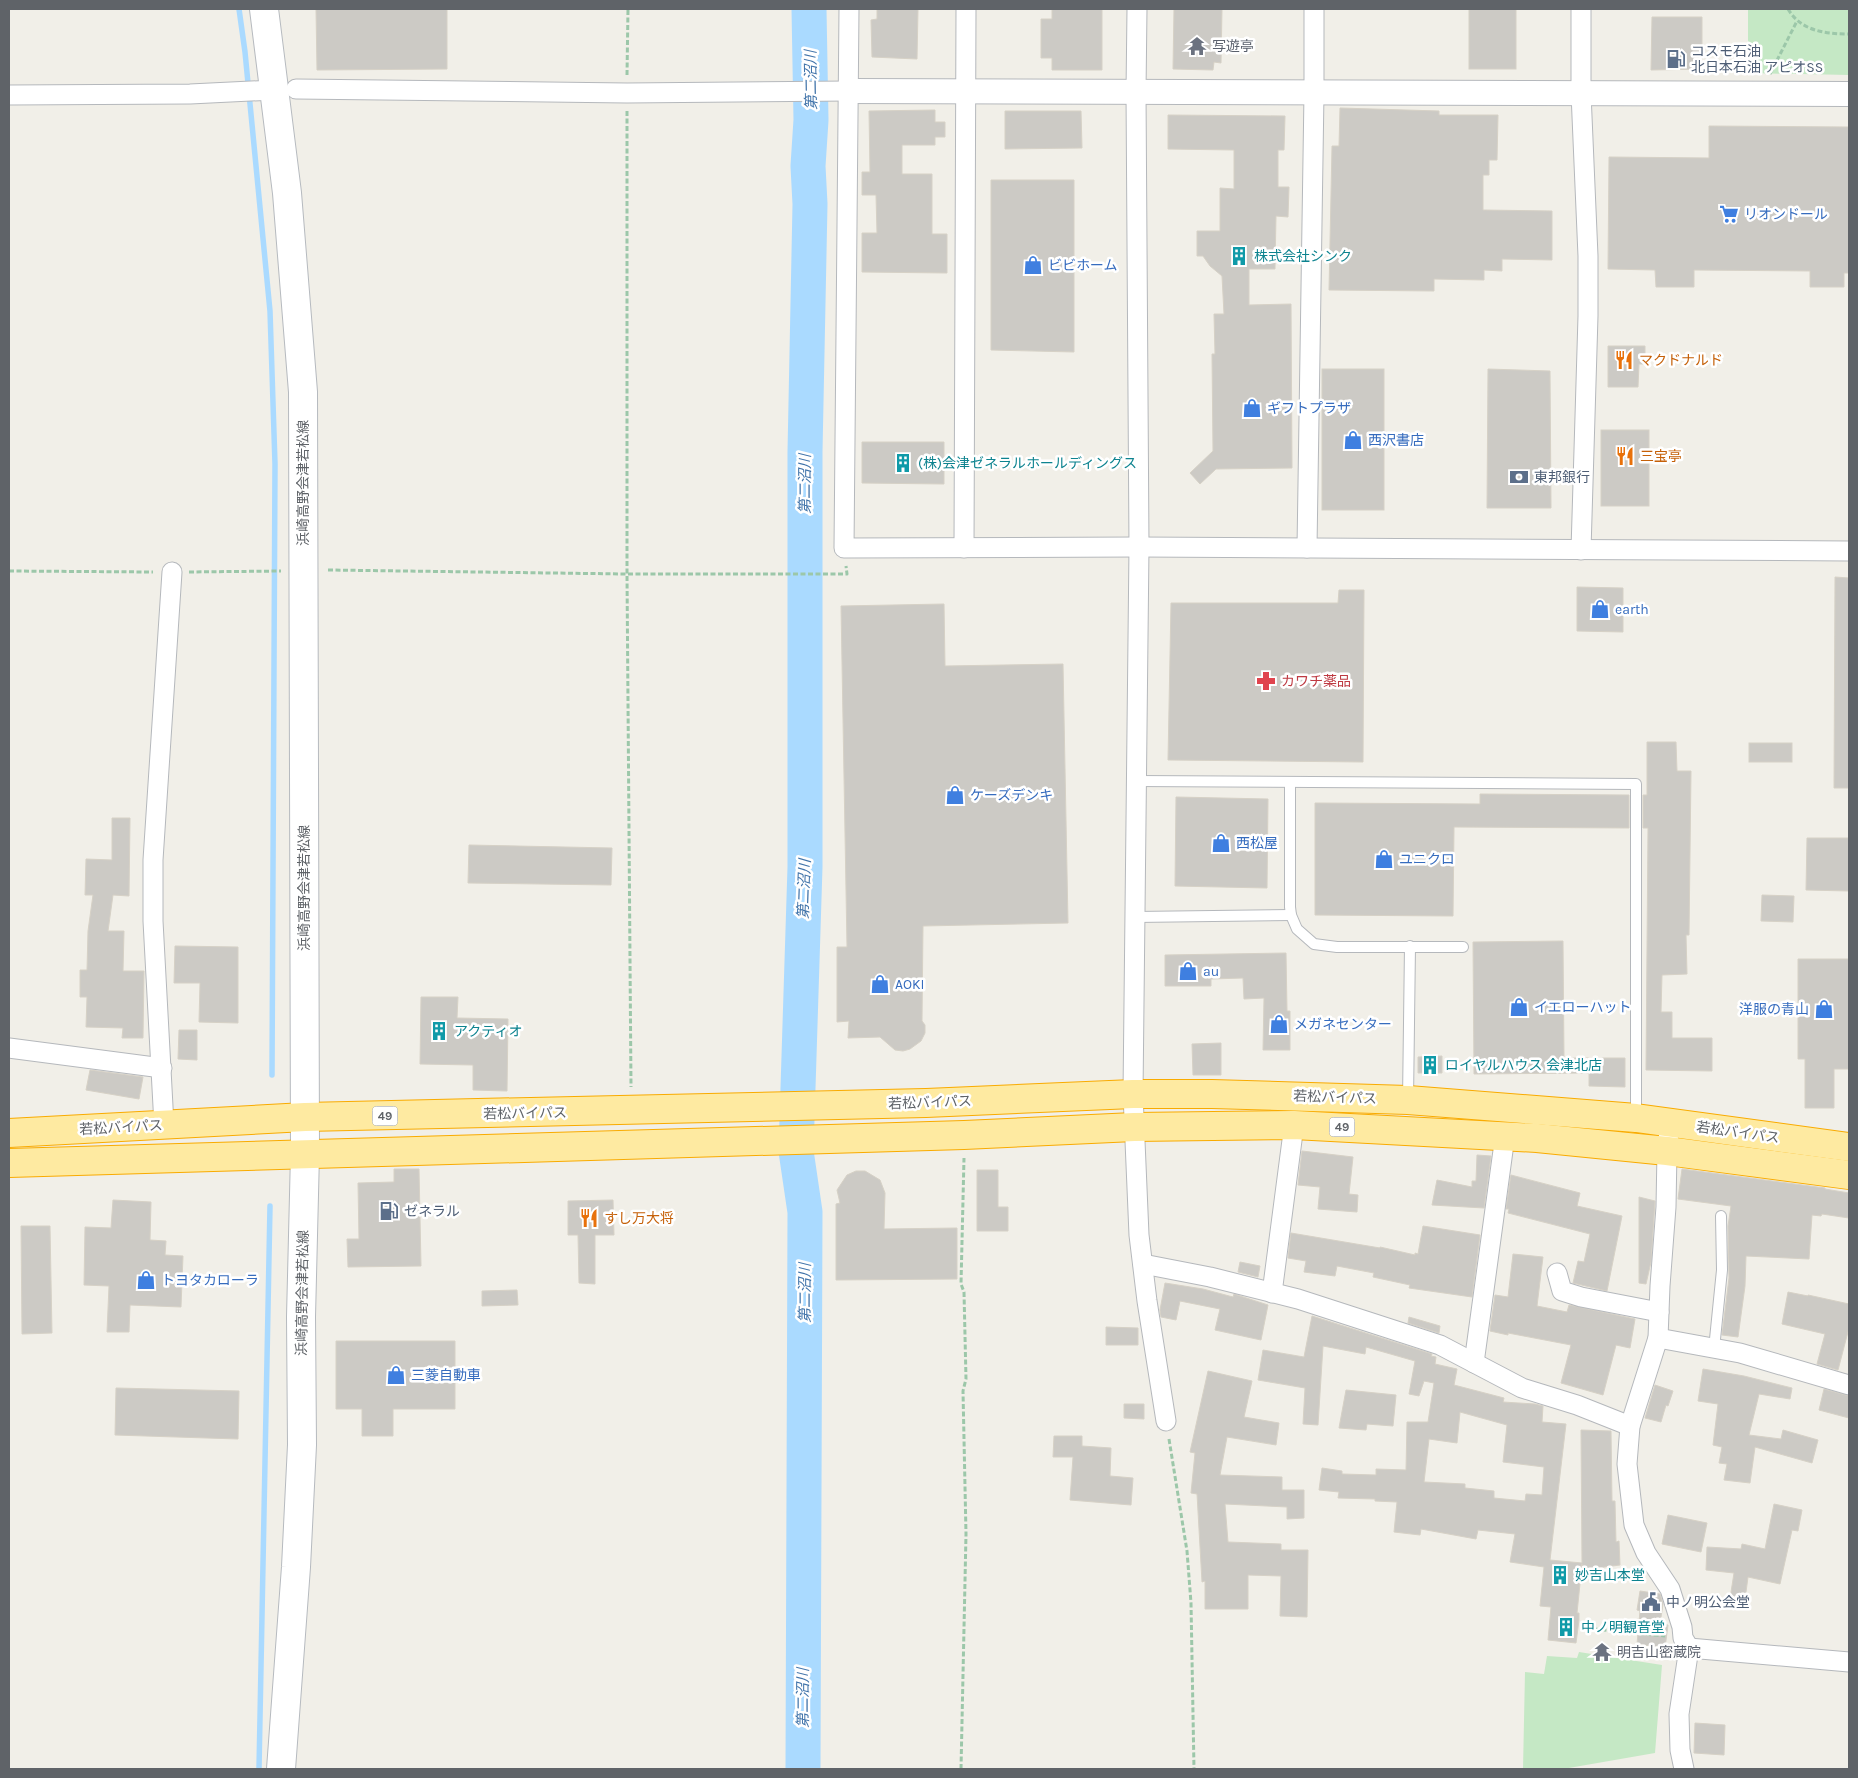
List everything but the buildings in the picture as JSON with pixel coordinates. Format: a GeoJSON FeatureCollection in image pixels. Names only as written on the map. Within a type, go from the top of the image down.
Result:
{"type":"FeatureCollection","features":[{"type":"Feature","properties":{"kind":"highway","name":"若松バイパス"},"geometry":{"type":"LineString","coordinates":[[9,1133],[305,1117],[762,1107],[1133,1094],[1305,1096],[1408,1100],[1636,1118],[1849,1146]]}},
{"type":"Feature","properties":{"kind":"highway","name":"若松バイパス"},"geometry":{"type":"LineString","coordinates":[[9,1163],[964,1135],[1134,1127],[1294,1125],[1537,1138],[1667,1150],[1849,1175]]}},
{"type":"Feature","properties":{"kind":"main road","name":"浜崎高野会津若松線"},"geometry":{"type":"LineString","coordinates":[[264,9],[266,90],[287,193],[303,392],[305,1154],[301,1317],[302,1446],[282,1769]]}},
{"type":"Feature","properties":{"kind":"street"},"geometry":{"type":"LineString","coordinates":[[849,9],[844,548],[1849,550]]}},
{"type":"Feature","properties":{"kind":"street"},"geometry":{"type":"LineString","coordinates":[[964,548],[966,9]]}},
{"type":"Feature","properties":{"kind":"street"},"geometry":{"type":"LineString","coordinates":[[1137,9],[1139,548],[1133,1094],[1139,1235],[1147,1301],[1166,1421]]}},
{"type":"Feature","properties":{"kind":"street"},"geometry":{"type":"LineString","coordinates":[[1307,548],[1314,9]]}},
{"type":"Feature","properties":{"kind":"street"},"geometry":{"type":"LineString","coordinates":[[1581,9],[1581,94],[1588,296],[1581,550]]}},
{"type":"Feature","properties":{"kind":"street"},"geometry":{"type":"LineString","coordinates":[[9,95],[190,94],[266,90],[627,93],[849,91],[1849,94]]}},
{"type":"Feature","properties":{"kind":"street"},"geometry":{"type":"LineString","coordinates":[[164,1125],[153,921],[153,860],[172,572]]}},
{"type":"Feature","properties":{"kind":"street"},"geometry":{"type":"LineString","coordinates":[[9,1048],[162,1068]]}},
{"type":"Feature","properties":{"kind":"street"},"geometry":{"type":"LineString","coordinates":[[1670,1122],[1658,1338],[1630,1426],[1626,1464],[1634,1525],[1646,1553],[1670,1589],[1686,1643],[1679,1714],[1680,1750],[1684,1769]]}},
{"type":"Feature","properties":{"kind":"street"},"geometry":{"type":"LineString","coordinates":[[1272,1293],[1294,1125]]}},
{"type":"Feature","properties":{"kind":"street"},"geometry":{"type":"LineString","coordinates":[[1474,1363],[1505,1136]]}},
{"type":"Feature","properties":{"kind":"street"},"geometry":{"type":"LineString","coordinates":[[1143,1264],[1210,1277],[1298,1299],[1440,1345],[1522,1388],[1577,1405],[1630,1426]]}},
{"type":"Feature","properties":{"kind":"street"},"geometry":{"type":"LineString","coordinates":[[1557,1273],[1562,1291],[1581,1297],[1659,1312]]}},
{"type":"Feature","properties":{"kind":"street"},"geometry":{"type":"LineString","coordinates":[[1658,1338],[1740,1353],[1849,1385]]}},
{"type":"Feature","properties":{"kind":"street"},"geometry":{"type":"LineString","coordinates":[[1686,1643],[1849,1662]]}},
{"type":"Feature","properties":{"kind":"lane"},"geometry":{"type":"LineString","coordinates":[[1136,781],[1636,784],[1636,1118]]}},
{"type":"Feature","properties":{"kind":"lane"},"geometry":{"type":"LineString","coordinates":[[1290,782],[1291,915],[1297,929],[1314,944],[1337,947],[1462,947]]}},
{"type":"Feature","properties":{"kind":"lane"},"geometry":{"type":"LineString","coordinates":[[1135,917],[1291,915]]}},
{"type":"Feature","properties":{"kind":"lane"},"geometry":{"type":"LineString","coordinates":[[1408,1100],[1410,946]]}},
{"type":"Feature","properties":{"kind":"lane"},"geometry":{"type":"LineString","coordinates":[[1714,1349],[1722,1270],[1721,1216]]}},
{"type":"Feature","properties":{"kind":"path"},"geometry":{"type":"LineString","coordinates":[[628,9],[627,574],[631,1110]]}},
{"type":"Feature","properties":{"kind":"path"},"geometry":{"type":"LineString","coordinates":[[1788,9],[1797,21],[1806,27],[1826,33],[1849,34]]}},
{"type":"Feature","properties":{"kind":"path"},"geometry":{"type":"LineString","coordinates":[[1768,79],[1797,21]]}},
{"type":"Feature","properties":{"kind":"path"},"geometry":{"type":"LineString","coordinates":[[328,570],[627,574],[847,574],[844,548]]}},
{"type":"Feature","properties":{"kind":"path"},"geometry":{"type":"LineString","coordinates":[[9,571],[287,571]]}},
{"type":"Feature","properties":{"kind":"path"},"geometry":{"type":"LineString","coordinates":[[962,1769],[966,1534],[964,1390],[966,1379],[964,1292],[961,1284],[964,1135]]}},
{"type":"Feature","properties":{"kind":"path"},"geometry":{"type":"LineString","coordinates":[[1166,1421],[1187,1551],[1191,1603],[1194,1769]]}},
{"type":"Feature","properties":{"kind":"path"},"geometry":{"type":"LineString","coordinates":[[1594,1629],[1686,1643]]}},
{"type":"Feature","properties":{"kind":"green space"},"geometry":{"type":"Polygon","coordinates":[[[1748,9],[1849,9],[1849,75],[1748,73],[1748,9]]]}},
{"type":"Feature","properties":{"kind":"green space"},"geometry":{"type":"Polygon","coordinates":[[[1579,1652],[1662,1665],[1655,1753],[1563,1769],[1523,1769],[1525,1672],[1544,1674],[1547,1656],[1577,1658],[1579,1652]]]}},
{"type":"Feature","properties":{"kind":"waterway"},"geometry":{"type":"LineString","coordinates":[[239,9],[245,52],[270,311],[275,464],[272,1075]]}},
{"type":"Feature","properties":{"kind":"waterway","name":"第二沼川"},"geometry":{"type":"LineString","coordinates":[[803,1769],[805,1212],[796,1151],[805,867],[805,452],[810,204],[808,166],[811,120],[809,9]]}},
{"type":"Feature","properties":{"kind":"waterway"},"geometry":{"type":"LineString","coordinates":[[259,1769],[270,1206]]}},
{"type":"Feature","properties":{"kind":"place","name":"写遊亭"},"geometry":{"type":"Point","coordinates":[1197,46]}},
{"type":"Feature","properties":{"kind":"place","name":"コスモ石油 北日本石油 アピオSS"},"geometry":{"type":"Point","coordinates":[1676,59]}},
{"type":"Feature","properties":{"kind":"place","name":"リオンドール"},"geometry":{"type":"Point","coordinates":[1729,214]}},
{"type":"Feature","properties":{"kind":"place","name":"株式会社シンク"},"geometry":{"type":"Point","coordinates":[1239,256]}},
{"type":"Feature","properties":{"kind":"place","name":"ビビホーム"},"geometry":{"type":"Point","coordinates":[1033,265]}},
{"type":"Feature","properties":{"kind":"place","name":"マクドナルド"},"geometry":{"type":"Point","coordinates":[1624,360]}},
{"type":"Feature","properties":{"kind":"place","name":"ギフトプラザ"},"geometry":{"type":"Point","coordinates":[1252,408]}},
{"type":"Feature","properties":{"kind":"place","name":"西沢書店"},"geometry":{"type":"Point","coordinates":[1353,440]}},
{"type":"Feature","properties":{"kind":"place","name":"三宝亭"},"geometry":{"type":"Point","coordinates":[1625,456]}},
{"type":"Feature","properties":{"kind":"place","name":"(株)会津ゼネラルホールディングス"},"geometry":{"type":"Point","coordinates":[903,463]}},
{"type":"Feature","properties":{"kind":"place","name":"東邦銀行"},"geometry":{"type":"Point","coordinates":[1519,477]}},
{"type":"Feature","properties":{"kind":"place","name":"earth"},"geometry":{"type":"Point","coordinates":[1600,609]}},
{"type":"Feature","properties":{"kind":"place","name":"カワチ薬品"},"geometry":{"type":"Point","coordinates":[1266,681]}},
{"type":"Feature","properties":{"kind":"place","name":"ケーズデンキ"},"geometry":{"type":"Point","coordinates":[955,795]}},
{"type":"Feature","properties":{"kind":"place","name":"西松屋"},"geometry":{"type":"Point","coordinates":[1221,843]}},
{"type":"Feature","properties":{"kind":"place","name":"ユニクロ"},"geometry":{"type":"Point","coordinates":[1384,859]}},
{"type":"Feature","properties":{"kind":"place","name":"au"},"geometry":{"type":"Point","coordinates":[1188,971]}},
{"type":"Feature","properties":{"kind":"place","name":"AOKI"},"geometry":{"type":"Point","coordinates":[880,984]}},
{"type":"Feature","properties":{"kind":"place","name":"イエローハット"},"geometry":{"type":"Point","coordinates":[1519,1007]}},
{"type":"Feature","properties":{"kind":"place","name":"洋服の青山"},"geometry":{"type":"Point","coordinates":[1824,1009]}},
{"type":"Feature","properties":{"kind":"place","name":"メガネセンター"},"geometry":{"type":"Point","coordinates":[1279,1024]}},
{"type":"Feature","properties":{"kind":"place","name":"アクティオ"},"geometry":{"type":"Point","coordinates":[439,1031]}},
{"type":"Feature","properties":{"kind":"place","name":"ロイヤルハウス 会津北店"},"geometry":{"type":"Point","coordinates":[1430,1065]}},
{"type":"Feature","properties":{"kind":"place","name":"ゼネラル"},"geometry":{"type":"Point","coordinates":[389,1211]}},
{"type":"Feature","properties":{"kind":"place","name":"すし万大将"},"geometry":{"type":"Point","coordinates":[589,1218]}},
{"type":"Feature","properties":{"kind":"place","name":"トヨタカローラ"},"geometry":{"type":"Point","coordinates":[146,1280]}},
{"type":"Feature","properties":{"kind":"place","name":"三菱自動車"},"geometry":{"type":"Point","coordinates":[396,1375]}},
{"type":"Feature","properties":{"kind":"place","name":"妙吉山本堂"},"geometry":{"type":"Point","coordinates":[1560,1575]}},
{"type":"Feature","properties":{"kind":"place","name":"中ノ明公会堂"},"geometry":{"type":"Point","coordinates":[1651,1602]}},
{"type":"Feature","properties":{"kind":"place","name":"中ノ明観音堂"},"geometry":{"type":"Point","coordinates":[1566,1627]}},
{"type":"Feature","properties":{"kind":"place","name":"明吉山密蔵院"},"geometry":{"type":"Point","coordinates":[1602,1652]}}]}
